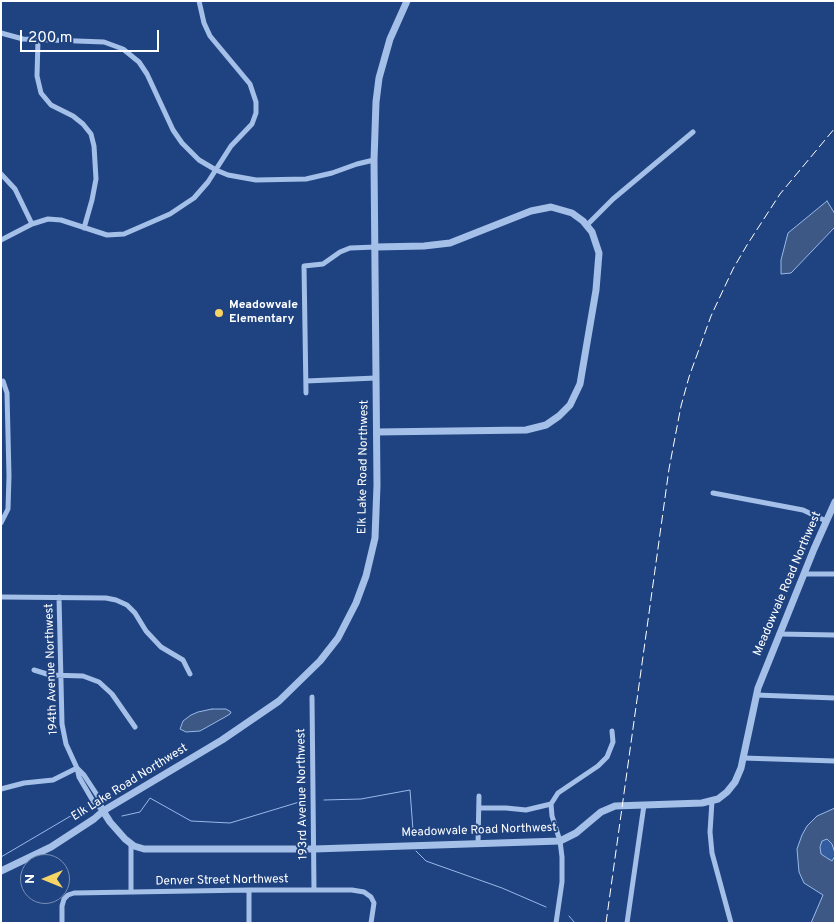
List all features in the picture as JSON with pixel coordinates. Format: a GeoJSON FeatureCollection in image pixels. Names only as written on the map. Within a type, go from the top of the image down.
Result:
{"type":"FeatureCollection","features":[{"type":"Feature","properties":{"kind":"street"},"geometry":{"type":"LineString","coordinates":[[1,240],[42,220],[54,219],[112,235],[124,234],[137,230],[182,206],[199,192],[231,146],[252,124],[256,113],[256,102],[250,84],[210,36],[199,1]]}},
{"type":"Feature","properties":{"kind":"street","name":"Elk Lake Road Northwest"},"geometry":{"type":"LineString","coordinates":[[1,871],[51,847],[103,811],[222,740],[279,701],[320,661],[338,638],[361,590],[376,538],[377,432],[374,160],[376,102],[379,78],[390,39],[407,1]]}},
{"type":"Feature","properties":{"kind":"street"},"geometry":{"type":"LineString","coordinates":[[1,34],[16,38],[38,40],[104,42],[117,46],[129,53],[139,62],[147,74],[173,130],[182,143],[200,160],[228,175],[249,179],[306,178],[332,173],[374,160]]}},
{"type":"Feature","properties":{"kind":"street"},"geometry":{"type":"LineString","coordinates":[[38,40],[37,76],[41,93],[51,105],[84,124],[91,134],[94,146],[96,165],[94,193],[84,228]]}},
{"type":"Feature","properties":{"kind":"street"},"geometry":{"type":"LineString","coordinates":[[587,225],[613,200],[693,132]]}},
{"type":"Feature","properties":{"kind":"street"},"geometry":{"type":"LineString","coordinates":[[1,174],[15,190],[32,224]]}},
{"type":"Feature","properties":{"kind":"street"},"geometry":{"type":"LineString","coordinates":[[306,393],[304,266],[323,264],[340,252],[350,248],[424,246],[450,243],[530,211],[544,208],[565,210],[578,217],[587,225],[598,246],[598,272],[580,384],[574,399],[565,411],[546,425],[530,430],[377,432]]}},
{"type":"Feature","properties":{"kind":"street"},"geometry":{"type":"LineString","coordinates":[[306,381],[376,378]]}},
{"type":"Feature","properties":{"kind":"street"},"geometry":{"type":"LineString","coordinates":[[1,523],[8,509],[7,393],[2,381]]}},
{"type":"Feature","properties":{"kind":"street"},"geometry":{"type":"LineString","coordinates":[[1,423],[8,422]]}},
{"type":"Feature","properties":{"kind":"street"},"geometry":{"type":"LineString","coordinates":[[713,493],[802,510],[826,521]]}},
{"type":"Feature","properties":{"kind":"street","name":"Meadowvale Road Northwest"},"geometry":{"type":"LineString","coordinates":[[131,844],[144,849],[154,850],[314,849],[560,841],[576,834],[601,812],[610,807],[702,803],[723,796],[734,782],[743,758],[756,695],[767,662],[835,502]]}},
{"type":"Feature","properties":{"kind":"street"},"geometry":{"type":"LineString","coordinates":[[805,574],[835,574]]}},
{"type":"Feature","properties":{"kind":"street"},"geometry":{"type":"LineString","coordinates":[[1,597],[106,598],[116,600],[135,613],[152,638],[161,647],[183,660],[190,674]]}},
{"type":"Feature","properties":{"kind":"street","name":"194th Avenue Northwest"},"geometry":{"type":"LineString","coordinates":[[59,597],[63,734],[77,768],[84,775],[99,798],[103,811]]}},
{"type":"Feature","properties":{"kind":"street"},"geometry":{"type":"LineString","coordinates":[[780,634],[835,635]]}},
{"type":"Feature","properties":{"kind":"street"},"geometry":{"type":"LineString","coordinates":[[34,670],[50,675],[83,676],[99,682],[112,694],[135,728]]}},
{"type":"Feature","properties":{"kind":"street"},"geometry":{"type":"LineString","coordinates":[[756,695],[835,698]]}},
{"type":"Feature","properties":{"kind":"street","name":"193rd Avenue Northwest"},"geometry":{"type":"LineString","coordinates":[[312,697],[314,890]]}},
{"type":"Feature","properties":{"kind":"street"},"geometry":{"type":"LineString","coordinates":[[556,923],[562,862],[560,841],[552,816],[551,804],[558,793],[598,766],[607,757],[613,742],[612,731]]}},
{"type":"Feature","properties":{"kind":"street"},"geometry":{"type":"LineString","coordinates":[[743,758],[835,761]]}},
{"type":"Feature","properties":{"kind":"street"},"geometry":{"type":"LineString","coordinates":[[1,789],[24,783],[53,780],[77,768]]}},
{"type":"Feature","properties":{"kind":"street"},"geometry":{"type":"LineString","coordinates":[[478,844],[479,796]]}},
{"type":"Feature","properties":{"kind":"street"},"geometry":{"type":"LineString","coordinates":[[712,801],[710,832],[712,853],[731,923]]}},
{"type":"Feature","properties":{"kind":"street"},"geometry":{"type":"LineString","coordinates":[[479,808],[526,810],[551,804]]}},
{"type":"Feature","properties":{"kind":"street"},"geometry":{"type":"LineString","coordinates":[[627,923],[644,806]]}},
{"type":"Feature","properties":{"kind":"street"},"geometry":{"type":"LineString","coordinates":[[103,811],[118,832],[131,844],[131,892]]}},
{"type":"Feature","properties":{"kind":"street"},"geometry":{"type":"LineString","coordinates":[[249,890],[249,923]]}},
{"type":"Feature","properties":{"kind":"street","name":"Denver Street Northwest"},"geometry":{"type":"LineString","coordinates":[[62,923],[62,902],[65,897],[71,894],[249,890],[364,892],[371,897],[374,904],[370,923]]}},
{"type":"Feature","properties":{"kind":"shaded area"},"geometry":{"type":"Polygon","coordinates":[[[827,201],[835,214],[835,227],[791,273],[781,274],[781,260],[788,233],[827,201]]]}},
{"type":"Feature","properties":{"kind":"shaded area"},"geometry":{"type":"Polygon","coordinates":[[[212,709],[226,709],[231,712],[200,731],[186,732],[180,729],[183,721],[191,715],[212,709]]]}},
{"type":"Feature","properties":{"kind":"shaded area"},"geometry":{"type":"Polygon","coordinates":[[[835,808],[835,853],[832,844],[827,839],[822,841],[820,847],[821,854],[832,861],[835,856],[835,923],[811,923],[823,895],[804,883],[799,872],[797,849],[807,826],[817,816],[835,808]]]}},
{"type":"Feature","properties":{"kind":"shaded area"},"geometry":{"type":"Polygon","coordinates":[[[827,839],[832,844],[835,853],[832,861],[821,854],[820,847],[822,841],[827,839]]]}},
{"type":"Feature","properties":{"kind":"waterway"},"geometry":{"type":"LineString","coordinates":[[324,800],[361,799],[410,790],[413,830]]}},
{"type":"Feature","properties":{"kind":"waterway"},"geometry":{"type":"LineString","coordinates":[[122,816],[140,812],[150,798],[191,821],[230,823],[306,800]]}},
{"type":"Feature","properties":{"kind":"waterway"},"geometry":{"type":"LineString","coordinates":[[1,857],[86,807]]}},
{"type":"Feature","properties":{"kind":"waterway"},"geometry":{"type":"LineString","coordinates":[[416,851],[426,861],[502,888],[546,907]]}},
{"type":"Feature","properties":{"kind":"waterway"},"geometry":{"type":"LineString","coordinates":[[569,916],[575,923]]}},
{"type":"Feature","properties":{"kind":"railway"},"geometry":{"type":"LineString","coordinates":[[606,923],[669,469],[681,406],[689,377],[711,316],[733,269],[747,245],[780,194],[835,128]]}},
{"type":"Feature","properties":{"kind":"place","name":"Meadowvale Elementary"},"geometry":{"type":"Point","coordinates":[219,313]}}]}
